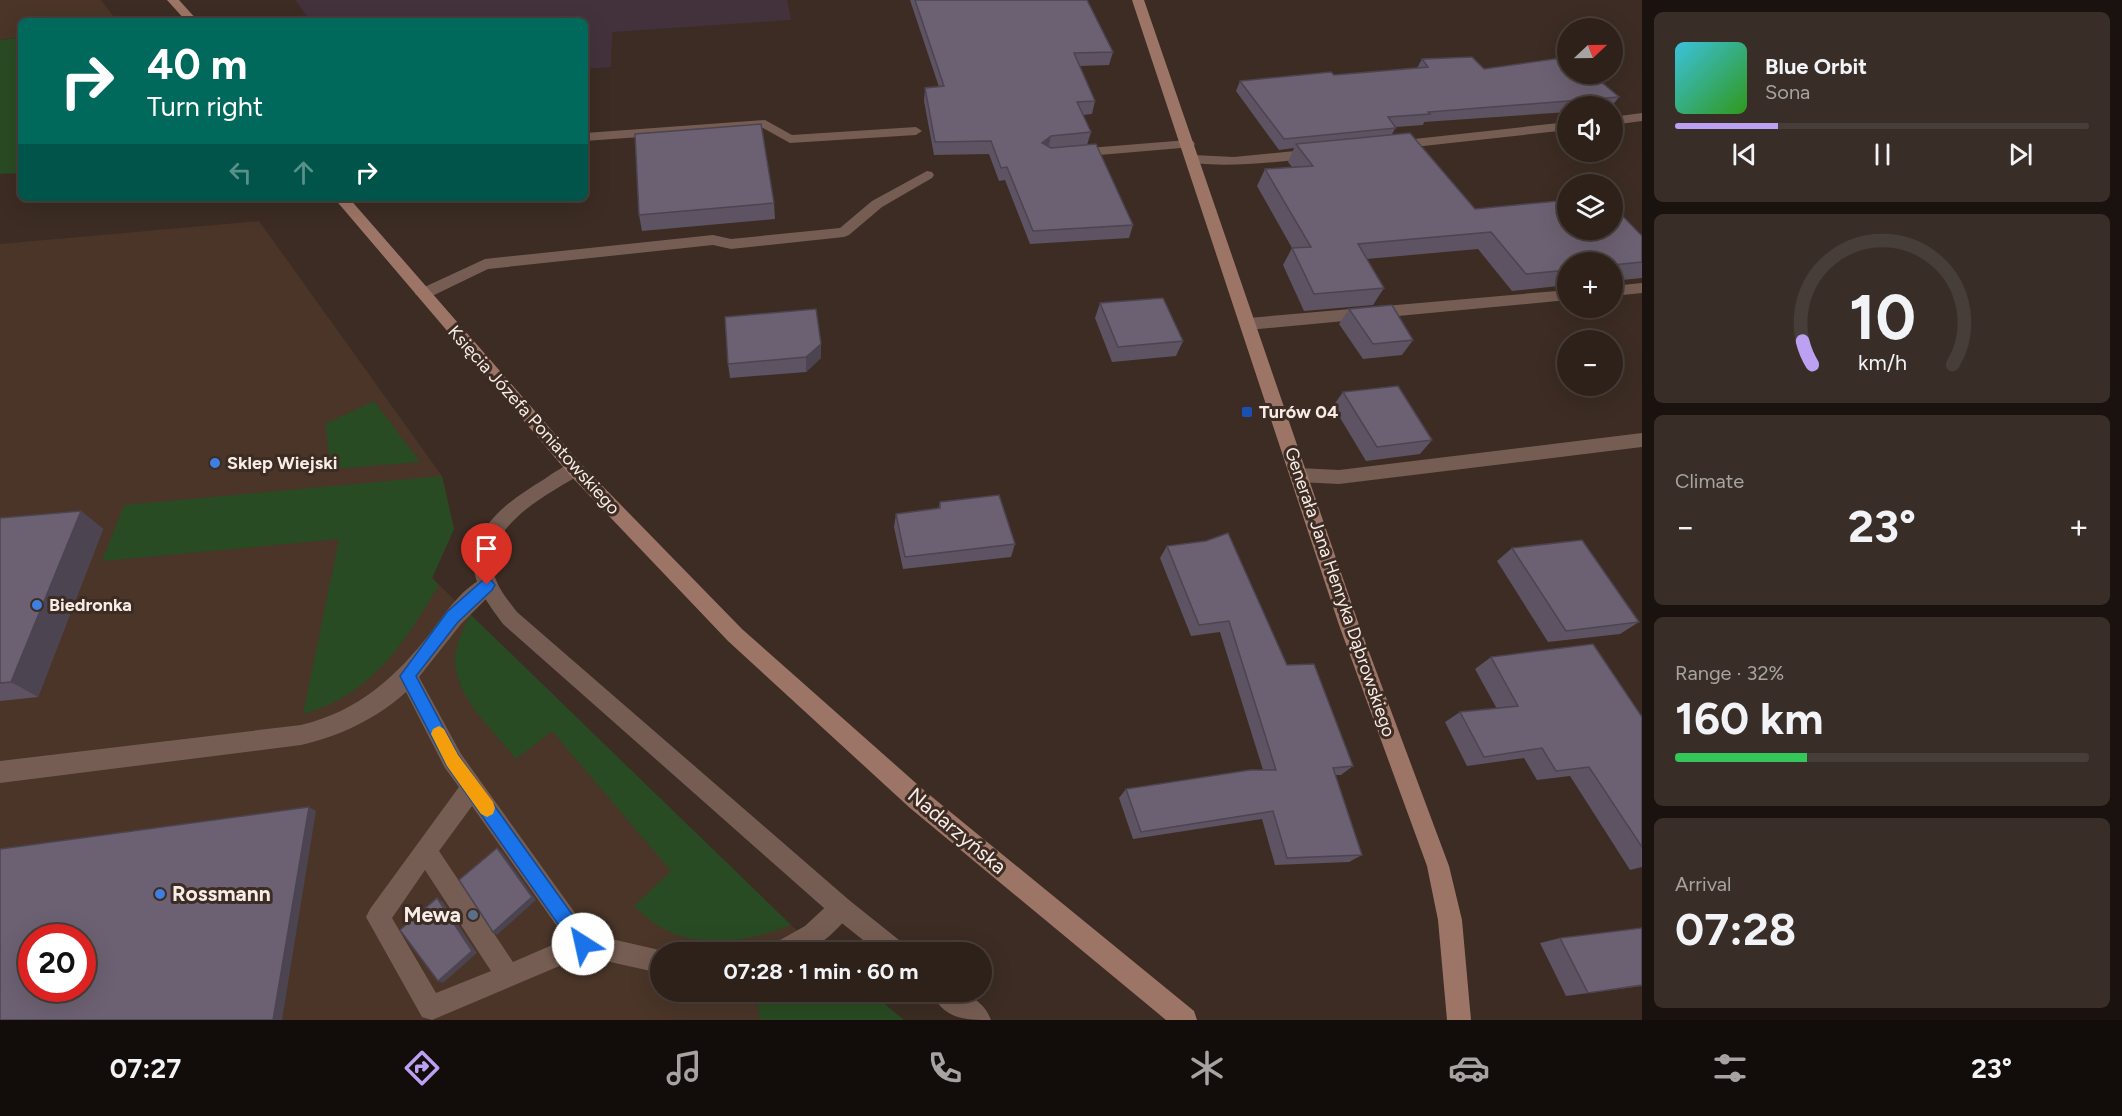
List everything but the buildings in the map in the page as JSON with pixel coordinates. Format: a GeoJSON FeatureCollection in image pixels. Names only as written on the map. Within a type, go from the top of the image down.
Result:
{"type":"FeatureCollection","features":[{"type":"Feature","properties":{"kind":"street"},"geometry":{"type":"LineString","coordinates":[[173,0],[189,18]]}},
{"type":"Feature","properties":{"kind":"street","name":"Generała Jana Henryka Dąbrowskiego"},"geometry":{"type":"LineString","coordinates":[[1138,0],[1349,625],[1438,866],[1450,920],[1461,1019]]}},
{"type":"Feature","properties":{"kind":"street"},"geometry":{"type":"LineString","coordinates":[[1623,120],[1642,117]]}},
{"type":"Feature","properties":{"kind":"street"},"geometry":{"type":"LineString","coordinates":[[588,137],[765,124],[790,139],[916,131]]}},
{"type":"Feature","properties":{"kind":"street"},"geometry":{"type":"LineString","coordinates":[[1387,146],[1557,127]]}},
{"type":"Feature","properties":{"kind":"street"},"geometry":{"type":"LineString","coordinates":[[1060,154],[1188,144]]}},
{"type":"Feature","properties":{"kind":"street"},"geometry":{"type":"LineString","coordinates":[[1193,159],[1234,161],[1329,151]]}},
{"type":"Feature","properties":{"kind":"street"},"geometry":{"type":"LineString","coordinates":[[423,294],[484,264],[713,240],[731,244],[844,232],[878,204],[927,175]]}},
{"type":"Feature","properties":{"kind":"street","name":"Księcia Józefa Poniatowskiego"},"geometry":{"type":"LineString","coordinates":[[344,201],[575,469],[735,635]]}},
{"type":"Feature","properties":{"kind":"street"},"geometry":{"type":"LineString","coordinates":[[1623,290],[1642,288]]}},
{"type":"Feature","properties":{"kind":"street"},"geometry":{"type":"LineString","coordinates":[[1248,324],[1557,296]]}},
{"type":"Feature","properties":{"kind":"street"},"geometry":{"type":"LineString","coordinates":[[1299,475],[1339,477],[1642,440]]}},
{"type":"Feature","properties":{"kind":"street"},"geometry":{"type":"LineString","coordinates":[[575,469],[517,506],[495,528],[485,548],[484,558],[487,585],[497,603],[510,618],[841,908],[884,942]]}},
{"type":"Feature","properties":{"kind":"street"},"geometry":{"type":"LineString","coordinates":[[0,772],[322,731],[339,725],[363,712],[408,676],[453,617],[487,585]]}},
{"type":"Feature","properties":{"kind":"street","name":"Nadarzyńska"},"geometry":{"type":"LineString","coordinates":[[735,635],[918,800],[1185,1020]]}},
{"type":"Feature","properties":{"kind":"street"},"geometry":{"type":"LineString","coordinates":[[408,676],[453,760],[583,944]]}},
{"type":"Feature","properties":{"kind":"street"},"geometry":{"type":"LineString","coordinates":[[472,787],[378,917],[431,1008],[583,944],[650,959]]}},
{"type":"Feature","properties":{"kind":"street"},"geometry":{"type":"LineString","coordinates":[[426,851],[508,976]]}},
{"type":"Feature","properties":{"kind":"street"},"geometry":{"type":"LineString","coordinates":[[798,942],[813,934],[841,908]]}},
{"type":"Feature","properties":{"kind":"street"},"geometry":{"type":"LineString","coordinates":[[956,1002],[979,1020]]}},
{"type":"Feature","properties":{"kind":"shaded area"},"geometry":{"type":"Polygon","coordinates":[[[0,0],[101,0],[115,18],[18,18],[18,38],[0,40],[0,0]]]}},
{"type":"Feature","properties":{"kind":"shaded area"},"geometry":{"type":"Polygon","coordinates":[[[295,0],[787,0],[791,20],[612,32],[611,67],[588,69],[588,18],[309,18],[295,0]]]}},
{"type":"Feature","properties":{"kind":"shaded area"},"geometry":{"type":"Polygon","coordinates":[[[259,221],[442,476],[454,529],[432,578],[811,942],[650,942],[650,1002],[757,1002],[760,1020],[0,1020],[0,244],[259,221]]]}},
{"type":"Feature","properties":{"kind":"green space"},"geometry":{"type":"Polygon","coordinates":[[[18,38],[18,173],[0,174],[0,40],[18,38]]]}},
{"type":"Feature","properties":{"kind":"green space"},"geometry":{"type":"Polygon","coordinates":[[[374,401],[420,462],[331,469],[325,424],[374,401]]]}},
{"type":"Feature","properties":{"kind":"green space"},"geometry":{"type":"Polygon","coordinates":[[[442,476],[454,529],[432,578],[439,585],[413,627],[384,664],[348,694],[303,714],[339,539],[102,561],[124,505],[442,476]]]}},
{"type":"Feature","properties":{"kind":"green space"},"geometry":{"type":"Polygon","coordinates":[[[470,614],[791,925],[749,938],[708,941],[688,938],[669,931],[651,921],[634,906],[671,871],[552,731],[516,759],[478,714],[463,690],[455,663],[458,644],[470,614]]]}},
{"type":"Feature","properties":{"kind":"green space"},"geometry":{"type":"Polygon","coordinates":[[[757,1002],[882,1002],[904,1020],[760,1020],[757,1002]]]}},
{"type":"Feature","properties":{"kind":"slow traffic"},"geometry":{"type":"LineString","coordinates":[[439,734],[453,760],[487,808]]}},
{"type":"Feature","properties":{"kind":"place","name":"Turów 04"},"geometry":{"type":"Point","coordinates":[1247,412]}},
{"type":"Feature","properties":{"kind":"place","name":"Sklep Wiejski"},"geometry":{"type":"Point","coordinates":[215,463]}},
{"type":"Feature","properties":{"kind":"place","name":"Biedronka"},"geometry":{"type":"Point","coordinates":[37,605]}},
{"type":"Feature","properties":{"kind":"place","name":"Rossmann"},"geometry":{"type":"Point","coordinates":[160,894]}},
{"type":"Feature","properties":{"kind":"place","name":"Mewa"},"geometry":{"type":"Point","coordinates":[473,915]}},
{"type":"Feature","properties":{"kind":"route"},"geometry":{"type":"LineString","coordinates":[[487,585],[453,617],[408,676],[453,760],[583,944]]}}]}
